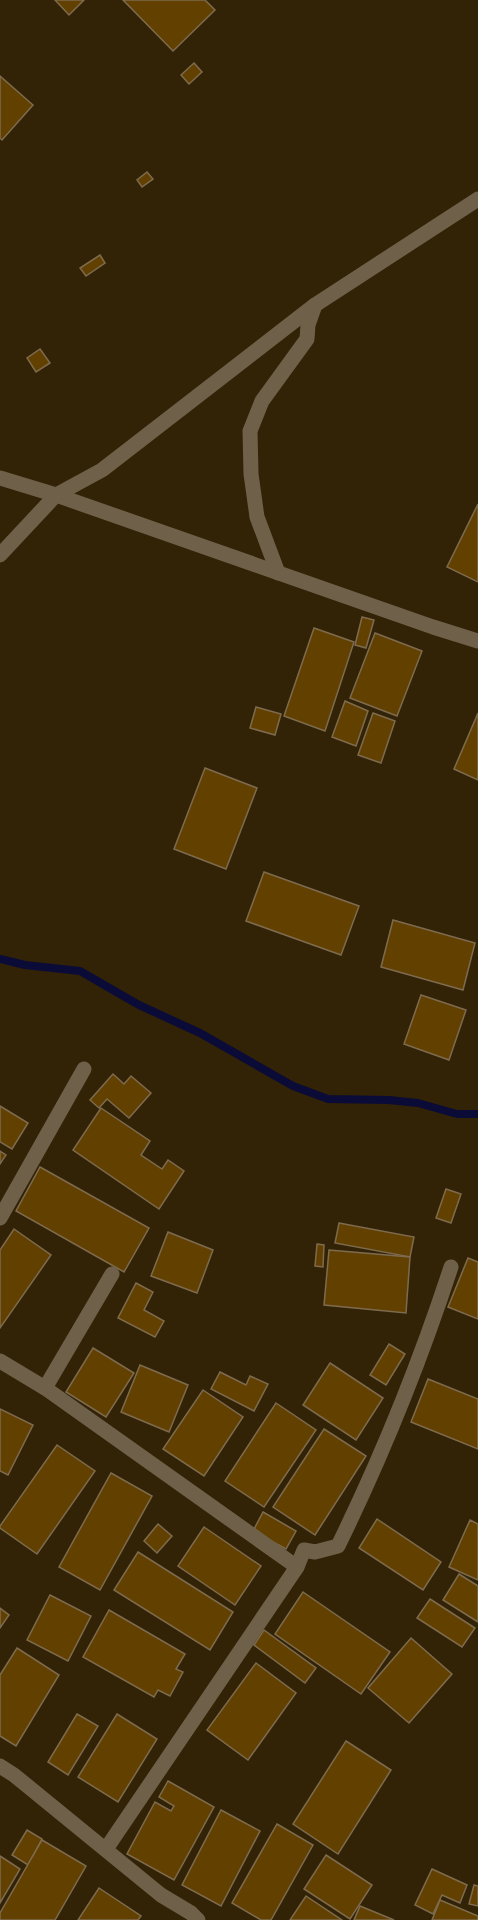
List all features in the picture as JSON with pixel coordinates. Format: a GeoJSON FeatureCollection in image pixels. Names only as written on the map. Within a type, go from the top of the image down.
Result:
{"type":"FeatureCollection","features":[{"type":"Feature","properties":{"kind":"street"},"geometry":{"type":"LineString","coordinates":[[0,555],[56,495],[102,470],[315,305],[478,199]]}},
{"type":"Feature","properties":{"kind":"street"},"geometry":{"type":"LineString","coordinates":[[278,573],[257,517],[251,474],[250,431],[262,401],[307,339],[308,325],[315,305]]}},
{"type":"Feature","properties":{"kind":"street"},"geometry":{"type":"LineString","coordinates":[[0,478],[56,495],[478,641]]}},
{"type":"Feature","properties":{"kind":"street"},"geometry":{"type":"LineString","coordinates":[[0,1218],[84,1069]]}},
{"type":"Feature","properties":{"kind":"street"},"geometry":{"type":"LineString","coordinates":[[106,1849],[297,1567],[304,1550],[315,1552],[338,1546],[367,1486],[431,1327],[451,1267]]}},
{"type":"Feature","properties":{"kind":"street"},"geometry":{"type":"LineString","coordinates":[[45,1388],[112,1274]]}},
{"type":"Feature","properties":{"kind":"street"},"geometry":{"type":"LineString","coordinates":[[0,1361],[45,1388],[297,1567]]}},
{"type":"Feature","properties":{"kind":"street"},"geometry":{"type":"LineString","coordinates":[[0,1766],[161,1895],[191,1913],[198,1920]]}},
{"type":"Feature","properties":{"kind":"building"},"geometry":{"type":"Polygon","coordinates":[[[55,0],[84,0],[69,15],[55,0]]]}},
{"type":"Feature","properties":{"kind":"building"},"geometry":{"type":"Polygon","coordinates":[[[123,0],[205,0],[215,10],[173,51],[123,0]]]}},
{"type":"Feature","properties":{"kind":"building"},"geometry":{"type":"Polygon","coordinates":[[[194,63],[202,72],[189,84],[181,75],[194,63]]]}},
{"type":"Feature","properties":{"kind":"building"},"geometry":{"type":"Polygon","coordinates":[[[0,76],[33,105],[2,140],[0,138],[0,76]]]}},
{"type":"Feature","properties":{"kind":"building"},"geometry":{"type":"Polygon","coordinates":[[[147,172],[153,179],[142,187],[137,180],[147,172]]]}},
{"type":"Feature","properties":{"kind":"building"},"geometry":{"type":"Polygon","coordinates":[[[100,255],[105,263],[86,276],[80,268],[100,255]]]}},
{"type":"Feature","properties":{"kind":"building"},"geometry":{"type":"Polygon","coordinates":[[[40,349],[50,363],[36,372],[27,358],[40,349]]]}},
{"type":"Feature","properties":{"kind":"building"},"geometry":{"type":"Polygon","coordinates":[[[478,504],[478,582],[447,567],[478,504]]]}},
{"type":"Feature","properties":{"kind":"building"},"geometry":{"type":"Polygon","coordinates":[[[362,617],[374,620],[366,648],[355,645],[362,617]]]}},
{"type":"Feature","properties":{"kind":"building"},"geometry":{"type":"Polygon","coordinates":[[[314,628],[354,642],[325,731],[284,716],[314,628]]]}},
{"type":"Feature","properties":{"kind":"building"},"geometry":{"type":"Polygon","coordinates":[[[375,633],[422,651],[397,716],[350,698],[375,633]]]}},
{"type":"Feature","properties":{"kind":"building"},"geometry":{"type":"Polygon","coordinates":[[[345,701],[368,711],[356,746],[332,737],[345,701]]]}},
{"type":"Feature","properties":{"kind":"building"},"geometry":{"type":"Polygon","coordinates":[[[256,707],[281,714],[275,735],[250,728],[256,707]]]}},
{"type":"Feature","properties":{"kind":"building"},"geometry":{"type":"Polygon","coordinates":[[[373,713],[395,721],[381,763],[358,755],[373,713]]]}},
{"type":"Feature","properties":{"kind":"building"},"geometry":{"type":"Polygon","coordinates":[[[478,713],[478,780],[454,769],[478,713]]]}},
{"type":"Feature","properties":{"kind":"building"},"geometry":{"type":"Polygon","coordinates":[[[205,768],[257,788],[226,869],[174,849],[205,768]]]}},
{"type":"Feature","properties":{"kind":"building"},"geometry":{"type":"Polygon","coordinates":[[[264,872],[359,906],[341,955],[246,921],[264,872]]]}},
{"type":"Feature","properties":{"kind":"building"},"geometry":{"type":"Polygon","coordinates":[[[393,920],[475,943],[463,990],[381,967],[393,920]]]}},
{"type":"Feature","properties":{"kind":"building"},"geometry":{"type":"Polygon","coordinates":[[[421,995],[466,1010],[449,1060],[404,1044],[421,995]]]}},
{"type":"Feature","properties":{"kind":"building"},"geometry":{"type":"Polygon","coordinates":[[[113,1074],[124,1084],[131,1076],[151,1093],[129,1118],[107,1099],[99,1108],[90,1100],[113,1074]]]}},
{"type":"Feature","properties":{"kind":"building"},"geometry":{"type":"Polygon","coordinates":[[[0,1106],[28,1123],[12,1149],[0,1142],[0,1106]]]}},
{"type":"Feature","properties":{"kind":"building"},"geometry":{"type":"Polygon","coordinates":[[[101,1108],[150,1141],[141,1155],[162,1169],[168,1160],[184,1171],[159,1209],[73,1150],[101,1108]]]}},
{"type":"Feature","properties":{"kind":"building"},"geometry":{"type":"Polygon","coordinates":[[[0,1151],[6,1155],[0,1164],[0,1151]]]}},
{"type":"Feature","properties":{"kind":"building"},"geometry":{"type":"Polygon","coordinates":[[[40,1167],[149,1228],[124,1272],[16,1211],[40,1167]]]}},
{"type":"Feature","properties":{"kind":"building"},"geometry":{"type":"Polygon","coordinates":[[[446,1189],[461,1194],[451,1223],[436,1218],[446,1189]]]}},
{"type":"Feature","properties":{"kind":"building"},"geometry":{"type":"Polygon","coordinates":[[[339,1223],[414,1237],[410,1257],[335,1243],[339,1223]]]}},
{"type":"Feature","properties":{"kind":"building"},"geometry":{"type":"Polygon","coordinates":[[[14,1229],[51,1255],[0,1328],[0,1250],[14,1229]]]}},
{"type":"Feature","properties":{"kind":"building"},"geometry":{"type":"Polygon","coordinates":[[[168,1232],[213,1250],[197,1293],[151,1276],[168,1232]]]}},
{"type":"Feature","properties":{"kind":"building"},"geometry":{"type":"Polygon","coordinates":[[[317,1244],[324,1245],[323,1267],[315,1266],[317,1244]]]}},
{"type":"Feature","properties":{"kind":"building"},"geometry":{"type":"Polygon","coordinates":[[[329,1250],[410,1257],[406,1313],[324,1305],[329,1250]]]}},
{"type":"Feature","properties":{"kind":"building"},"geometry":{"type":"Polygon","coordinates":[[[468,1258],[478,1262],[478,1319],[448,1307],[468,1258]]]}},
{"type":"Feature","properties":{"kind":"building"},"geometry":{"type":"Polygon","coordinates":[[[136,1283],[153,1292],[144,1310],[164,1321],[155,1337],[118,1318],[136,1283]]]}},
{"type":"Feature","properties":{"kind":"building"},"geometry":{"type":"Polygon","coordinates":[[[389,1344],[405,1354],[386,1385],[370,1375],[389,1344]]]}},
{"type":"Feature","properties":{"kind":"building"},"geometry":{"type":"Polygon","coordinates":[[[93,1348],[134,1373],[106,1417],[66,1392],[93,1348]]]}},
{"type":"Feature","properties":{"kind":"building"},"geometry":{"type":"Polygon","coordinates":[[[330,1363],[383,1398],[356,1440],[303,1405],[330,1363]]]}},
{"type":"Feature","properties":{"kind":"building"},"geometry":{"type":"Polygon","coordinates":[[[140,1365],[188,1385],[169,1432],[121,1412],[140,1365]]]}},
{"type":"Feature","properties":{"kind":"building"},"geometry":{"type":"Polygon","coordinates":[[[220,1372],[246,1385],[250,1376],[268,1384],[254,1411],[211,1389],[220,1372]]]}},
{"type":"Feature","properties":{"kind":"building"},"geometry":{"type":"Polygon","coordinates":[[[428,1379],[478,1399],[478,1449],[411,1422],[428,1379]]]}},
{"type":"Feature","properties":{"kind":"building"},"geometry":{"type":"Polygon","coordinates":[[[203,1390],[243,1417],[204,1476],[163,1449],[203,1390]]]}},
{"type":"Feature","properties":{"kind":"building"},"geometry":{"type":"Polygon","coordinates":[[[276,1403],[316,1430],[264,1507],[225,1481],[276,1403]]]}},
{"type":"Feature","properties":{"kind":"building"},"geometry":{"type":"Polygon","coordinates":[[[0,1409],[33,1425],[8,1475],[0,1471],[0,1409]]]}},
{"type":"Feature","properties":{"kind":"building"},"geometry":{"type":"Polygon","coordinates":[[[324,1429],[366,1456],[315,1535],[273,1507],[324,1429]]]}},
{"type":"Feature","properties":{"kind":"building"},"geometry":{"type":"Polygon","coordinates":[[[57,1445],[95,1471],[37,1554],[0,1526],[57,1445]]]}},
{"type":"Feature","properties":{"kind":"building"},"geometry":{"type":"Polygon","coordinates":[[[111,1473],[152,1496],[100,1590],[59,1567],[111,1473]]]}},
{"type":"Feature","properties":{"kind":"building"},"geometry":{"type":"Polygon","coordinates":[[[263,1512],[296,1531],[286,1549],[253,1531],[263,1512]]]}},
{"type":"Feature","properties":{"kind":"building"},"geometry":{"type":"Polygon","coordinates":[[[377,1519],[441,1562],[423,1590],[359,1548],[377,1519]]]}},
{"type":"Feature","properties":{"kind":"building"},"geometry":{"type":"Polygon","coordinates":[[[470,1520],[478,1524],[478,1580],[449,1567],[470,1520]]]}},
{"type":"Feature","properties":{"kind":"building"},"geometry":{"type":"Polygon","coordinates":[[[158,1524],[172,1536],[157,1553],[144,1541],[158,1524]]]}},
{"type":"Feature","properties":{"kind":"building"},"geometry":{"type":"Polygon","coordinates":[[[204,1527],[261,1566],[235,1605],[178,1566],[204,1527]]]}},
{"type":"Feature","properties":{"kind":"building"},"geometry":{"type":"Polygon","coordinates":[[[138,1552],[233,1612],[210,1650],[114,1590],[138,1552]]]}},
{"type":"Feature","properties":{"kind":"building"},"geometry":{"type":"Polygon","coordinates":[[[459,1574],[478,1586],[478,1622],[443,1600],[459,1574]]]}},
{"type":"Feature","properties":{"kind":"building"},"geometry":{"type":"Polygon","coordinates":[[[303,1592],[390,1652],[361,1694],[275,1634],[303,1592]]]}},
{"type":"Feature","properties":{"kind":"building"},"geometry":{"type":"Polygon","coordinates":[[[50,1595],[91,1616],[68,1661],[27,1640],[50,1595]]]}},
{"type":"Feature","properties":{"kind":"building"},"geometry":{"type":"Polygon","coordinates":[[[430,1599],[475,1628],[462,1647],[417,1618],[430,1599]]]}},
{"type":"Feature","properties":{"kind":"building"},"geometry":{"type":"Polygon","coordinates":[[[0,1608],[9,1615],[0,1628],[0,1608]]]}},
{"type":"Feature","properties":{"kind":"building"},"geometry":{"type":"Polygon","coordinates":[[[109,1610],[185,1654],[176,1669],[183,1672],[170,1696],[158,1690],[154,1697],[83,1657],[109,1610]]]}},
{"type":"Feature","properties":{"kind":"building"},"geometry":{"type":"Polygon","coordinates":[[[264,1630],[316,1668],[305,1683],[254,1645],[264,1630]]]}},
{"type":"Feature","properties":{"kind":"building"},"geometry":{"type":"Polygon","coordinates":[[[411,1638],[452,1674],[409,1723],[368,1688],[411,1638]]]}},
{"type":"Feature","properties":{"kind":"building"},"geometry":{"type":"Polygon","coordinates":[[[17,1648],[59,1675],[16,1746],[0,1736],[0,1675],[17,1648]]]}},
{"type":"Feature","properties":{"kind":"building"},"geometry":{"type":"Polygon","coordinates":[[[256,1663],[296,1693],[248,1760],[207,1730],[256,1663]]]}},
{"type":"Feature","properties":{"kind":"building"},"geometry":{"type":"Polygon","coordinates":[[[77,1714],[98,1726],[68,1775],[48,1762],[77,1714]]]}},
{"type":"Feature","properties":{"kind":"building"},"geometry":{"type":"Polygon","coordinates":[[[117,1714],[157,1739],[118,1802],[78,1777],[117,1714]]]}},
{"type":"Feature","properties":{"kind":"building"},"geometry":{"type":"Polygon","coordinates":[[[346,1741],[391,1770],[338,1854],[293,1824],[346,1741]]]}},
{"type":"Feature","properties":{"kind":"building"},"geometry":{"type":"Polygon","coordinates":[[[168,1781],[214,1807],[174,1880],[127,1854],[155,1802],[171,1811],[174,1806],[159,1797],[168,1781]]]}},
{"type":"Feature","properties":{"kind":"building"},"geometry":{"type":"Polygon","coordinates":[[[221,1810],[260,1831],[221,1906],[182,1885],[221,1810]]]}},
{"type":"Feature","properties":{"kind":"building"},"geometry":{"type":"Polygon","coordinates":[[[277,1824],[313,1845],[271,1920],[261,1920],[232,1903],[277,1824]]]}},
{"type":"Feature","properties":{"kind":"building"},"geometry":{"type":"Polygon","coordinates":[[[27,1830],[42,1839],[28,1865],[12,1855],[27,1830]]]}},
{"type":"Feature","properties":{"kind":"building"},"geometry":{"type":"Polygon","coordinates":[[[42,1840],[86,1866],[55,1920],[0,1920],[0,1913],[42,1840]]]}},
{"type":"Feature","properties":{"kind":"building"},"geometry":{"type":"Polygon","coordinates":[[[326,1855],[372,1885],[350,1919],[304,1889],[326,1855]]]}},
{"type":"Feature","properties":{"kind":"building"},"geometry":{"type":"Polygon","coordinates":[[[0,1856],[20,1869],[0,1903],[0,1856]]]}},
{"type":"Feature","properties":{"kind":"building"},"geometry":{"type":"Polygon","coordinates":[[[432,1869],[467,1885],[460,1903],[442,1895],[433,1914],[415,1905],[432,1869]]]}},
{"type":"Feature","properties":{"kind":"building"},"geometry":{"type":"Polygon","coordinates":[[[474,1885],[478,1886],[478,1906],[469,1904],[474,1885]]]}},
{"type":"Feature","properties":{"kind":"building"},"geometry":{"type":"Polygon","coordinates":[[[99,1888],[141,1916],[138,1920],[78,1920],[99,1888]]]}},
{"type":"Feature","properties":{"kind":"building"},"geometry":{"type":"Polygon","coordinates":[[[306,1896],[342,1920],[290,1920],[306,1896]]]}},
{"type":"Feature","properties":{"kind":"building"},"geometry":{"type":"Polygon","coordinates":[[[440,1900],[478,1916],[478,1920],[432,1920],[440,1900]]]}},
{"type":"Feature","properties":{"kind":"building"},"geometry":{"type":"Polygon","coordinates":[[[360,1906],[394,1920],[354,1920],[360,1906]]]}},
{"type":"Feature","properties":{"kind":"waterway"},"geometry":{"type":"LineString","coordinates":[[0,959],[25,965],[80,971],[139,1005],[200,1033],[293,1086],[328,1099],[389,1100],[418,1103],[457,1114],[478,1114]]}}]}
